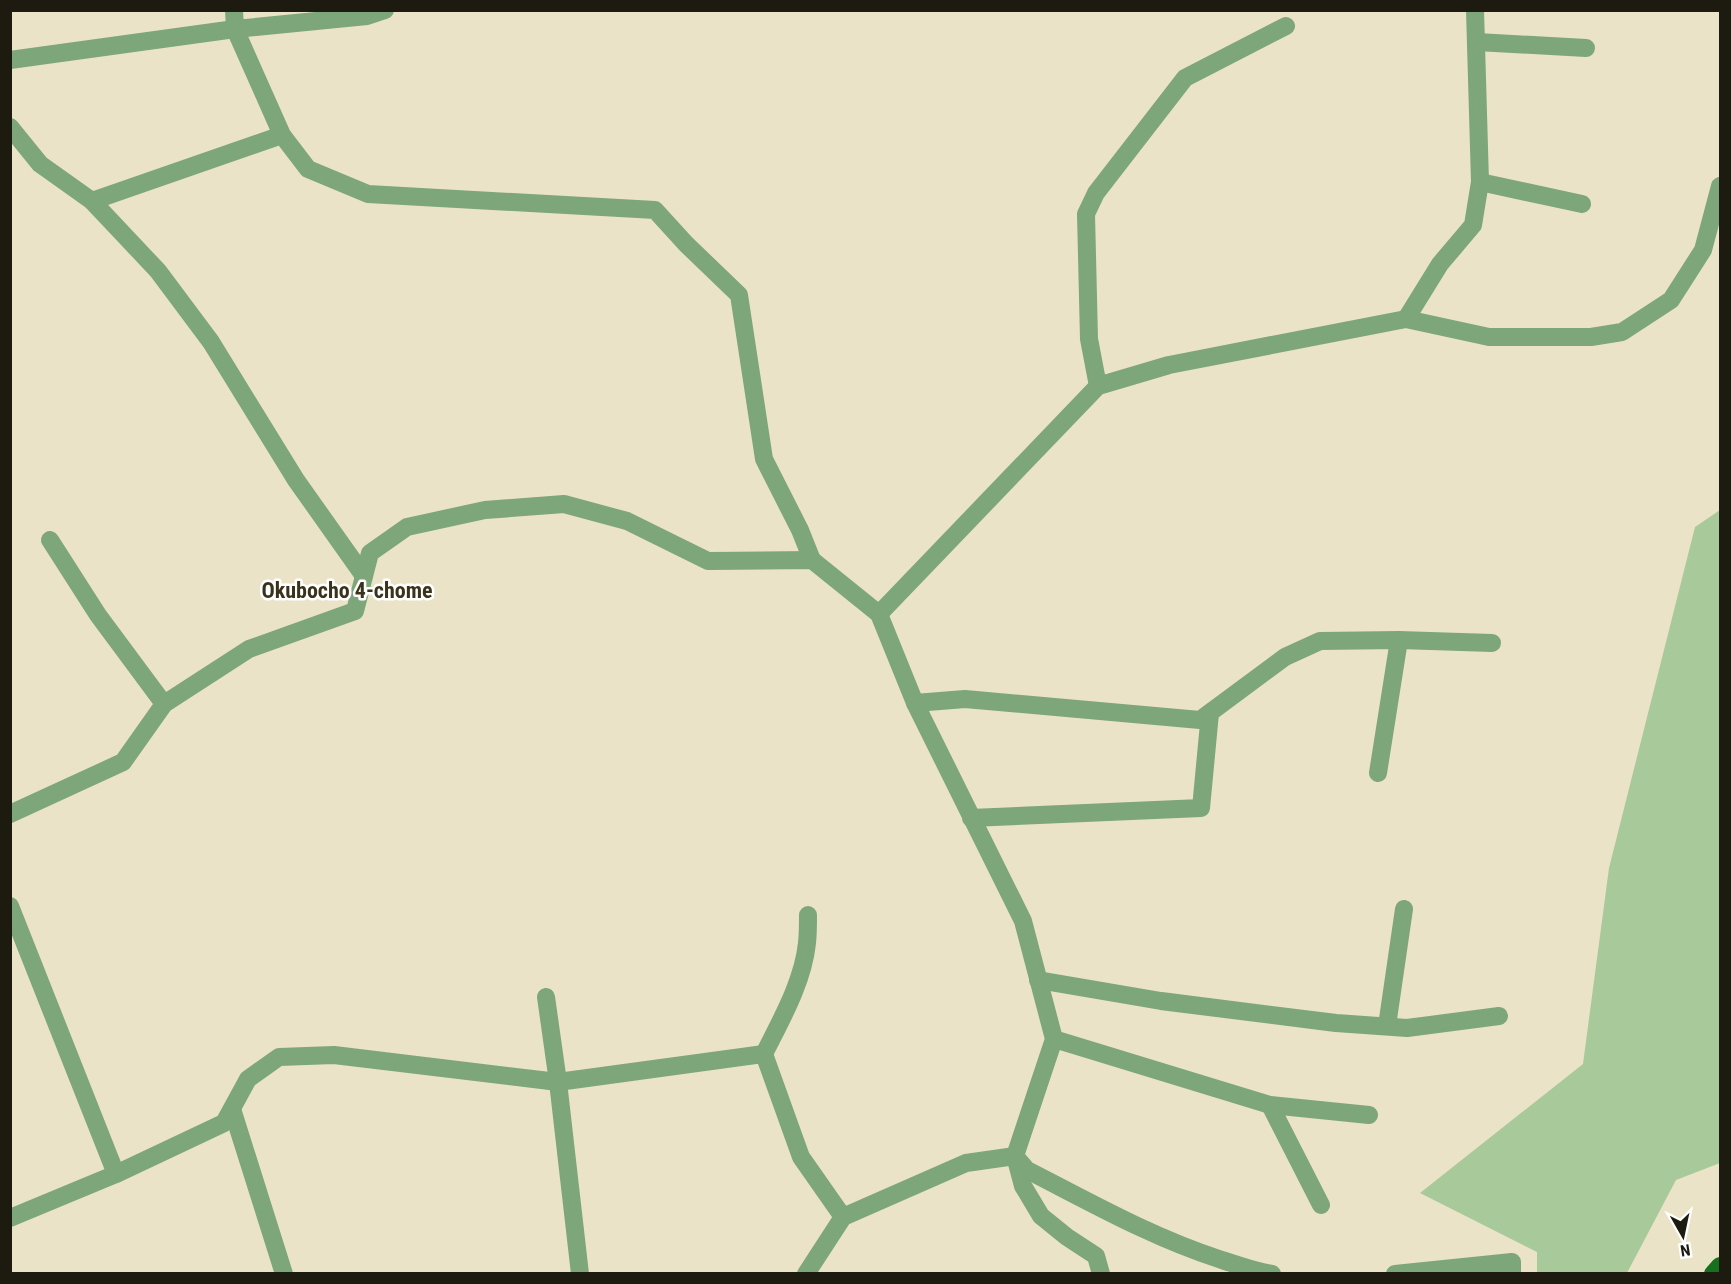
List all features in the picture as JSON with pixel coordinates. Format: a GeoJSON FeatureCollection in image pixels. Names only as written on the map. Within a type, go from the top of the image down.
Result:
{"type":"FeatureCollection","features":[{"type":"Feature","properties":{"kind":"main road"},"geometry":{"type":"LineString","coordinates":[[1713,1274],[1720,1266]]}},
{"type":"Feature","properties":{"kind":"street"},"geometry":{"type":"LineString","coordinates":[[234,10],[235,29],[282,135],[308,169],[368,194],[655,210],[686,244],[740,295],[764,459],[800,530],[812,560],[879,614],[915,703],[1023,921],[1054,1039],[1015,1156],[1023,1186],[1041,1216],[1067,1238],[1096,1256],[1101,1274]]}},
{"type":"Feature","properties":{"kind":"street"},"geometry":{"type":"LineString","coordinates":[[10,60],[235,29],[367,16],[385,10]]}},
{"type":"Feature","properties":{"kind":"street"},"geometry":{"type":"LineString","coordinates":[[1406,319],[1440,264],[1473,225],[1480,182],[1475,10]]}},
{"type":"Feature","properties":{"kind":"street"},"geometry":{"type":"LineString","coordinates":[[1098,386],[1089,339],[1086,214],[1096,193],[1185,78],[1286,26]]}},
{"type":"Feature","properties":{"kind":"street"},"geometry":{"type":"LineString","coordinates":[[1477,42],[1586,48]]}},
{"type":"Feature","properties":{"kind":"street"},"geometry":{"type":"LineString","coordinates":[[10,127],[40,164],[92,201],[158,272],[211,342],[296,480],[364,576]]}},
{"type":"Feature","properties":{"kind":"street"},"geometry":{"type":"LineString","coordinates":[[92,201],[282,135]]}},
{"type":"Feature","properties":{"kind":"street"},"geometry":{"type":"LineString","coordinates":[[1480,182],[1582,204]]}},
{"type":"Feature","properties":{"kind":"street"},"geometry":{"type":"LineString","coordinates":[[879,614],[1098,386],[1169,365],[1406,319],[1489,337],[1591,337],[1622,332],[1671,300],[1703,250],[1720,186]]}},
{"type":"Feature","properties":{"kind":"street"},"geometry":{"type":"LineString","coordinates":[[10,814],[123,762],[164,704],[249,649],[355,611],[370,553],[407,527],[485,510],[564,504],[627,521],[708,561],[812,560]]}},
{"type":"Feature","properties":{"kind":"street"},"geometry":{"type":"LineString","coordinates":[[50,540],[98,615],[164,704]]}},
{"type":"Feature","properties":{"kind":"street"},"geometry":{"type":"LineString","coordinates":[[915,703],[965,699],[1200,720],[1285,657],[1320,641],[1399,640],[1492,643]]}},
{"type":"Feature","properties":{"kind":"street"},"geometry":{"type":"LineString","coordinates":[[1378,773],[1399,640]]}},
{"type":"Feature","properties":{"kind":"street"},"geometry":{"type":"LineString","coordinates":[[971,818],[1201,808],[1210,713]]}},
{"type":"Feature","properties":{"kind":"street"},"geometry":{"type":"LineString","coordinates":[[10,906],[116,1174]]}},
{"type":"Feature","properties":{"kind":"street"},"geometry":{"type":"LineString","coordinates":[[1387,1026],[1404,909]]}},
{"type":"Feature","properties":{"kind":"street"},"geometry":{"type":"LineString","coordinates":[[808,915],[807,945],[798,979],[785,1013],[764,1054],[801,1157],[843,1217]]}},
{"type":"Feature","properties":{"kind":"street"},"geometry":{"type":"LineString","coordinates":[[1038,980],[1161,1001],[1336,1023],[1407,1028],[1499,1016]]}},
{"type":"Feature","properties":{"kind":"street"},"geometry":{"type":"LineString","coordinates":[[546,997],[580,1274]]}},
{"type":"Feature","properties":{"kind":"street"},"geometry":{"type":"LineString","coordinates":[[1054,1039],[1270,1105],[1370,1115]]}},
{"type":"Feature","properties":{"kind":"street"},"geometry":{"type":"LineString","coordinates":[[10,1218],[116,1174],[224,1123],[248,1079],[279,1057],[334,1055],[558,1082],[764,1054]]}},
{"type":"Feature","properties":{"kind":"street"},"geometry":{"type":"LineString","coordinates":[[1270,1105],[1321,1205]]}},
{"type":"Feature","properties":{"kind":"street"},"geometry":{"type":"LineString","coordinates":[[232,1109],[284,1274]]}},
{"type":"Feature","properties":{"kind":"street"},"geometry":{"type":"LineString","coordinates":[[806,1274],[843,1217],[966,1163],[1015,1156]]}},
{"type":"Feature","properties":{"kind":"street"},"geometry":{"type":"LineString","coordinates":[[1015,1156],[1027,1170],[1144,1231],[1203,1254],[1272,1274]]}},
{"type":"Feature","properties":{"kind":"street"},"geometry":{"type":"LineString","coordinates":[[1395,1274],[1512,1262],[1512,1274]]}},
{"type":"Feature","properties":{"kind":"green space"},"geometry":{"type":"Polygon","coordinates":[[[1720,510],[1720,1163],[1676,1180],[1627,1273],[1537,1273],[1537,1252],[1420,1193],[1583,1064],[1609,868],[1695,527],[1720,510]]]}},
{"type":"Feature","properties":{"kind":"district","name":"Okubocho 4-chome"},"geometry":{"type":"Point","coordinates":[347,590]}}]}
